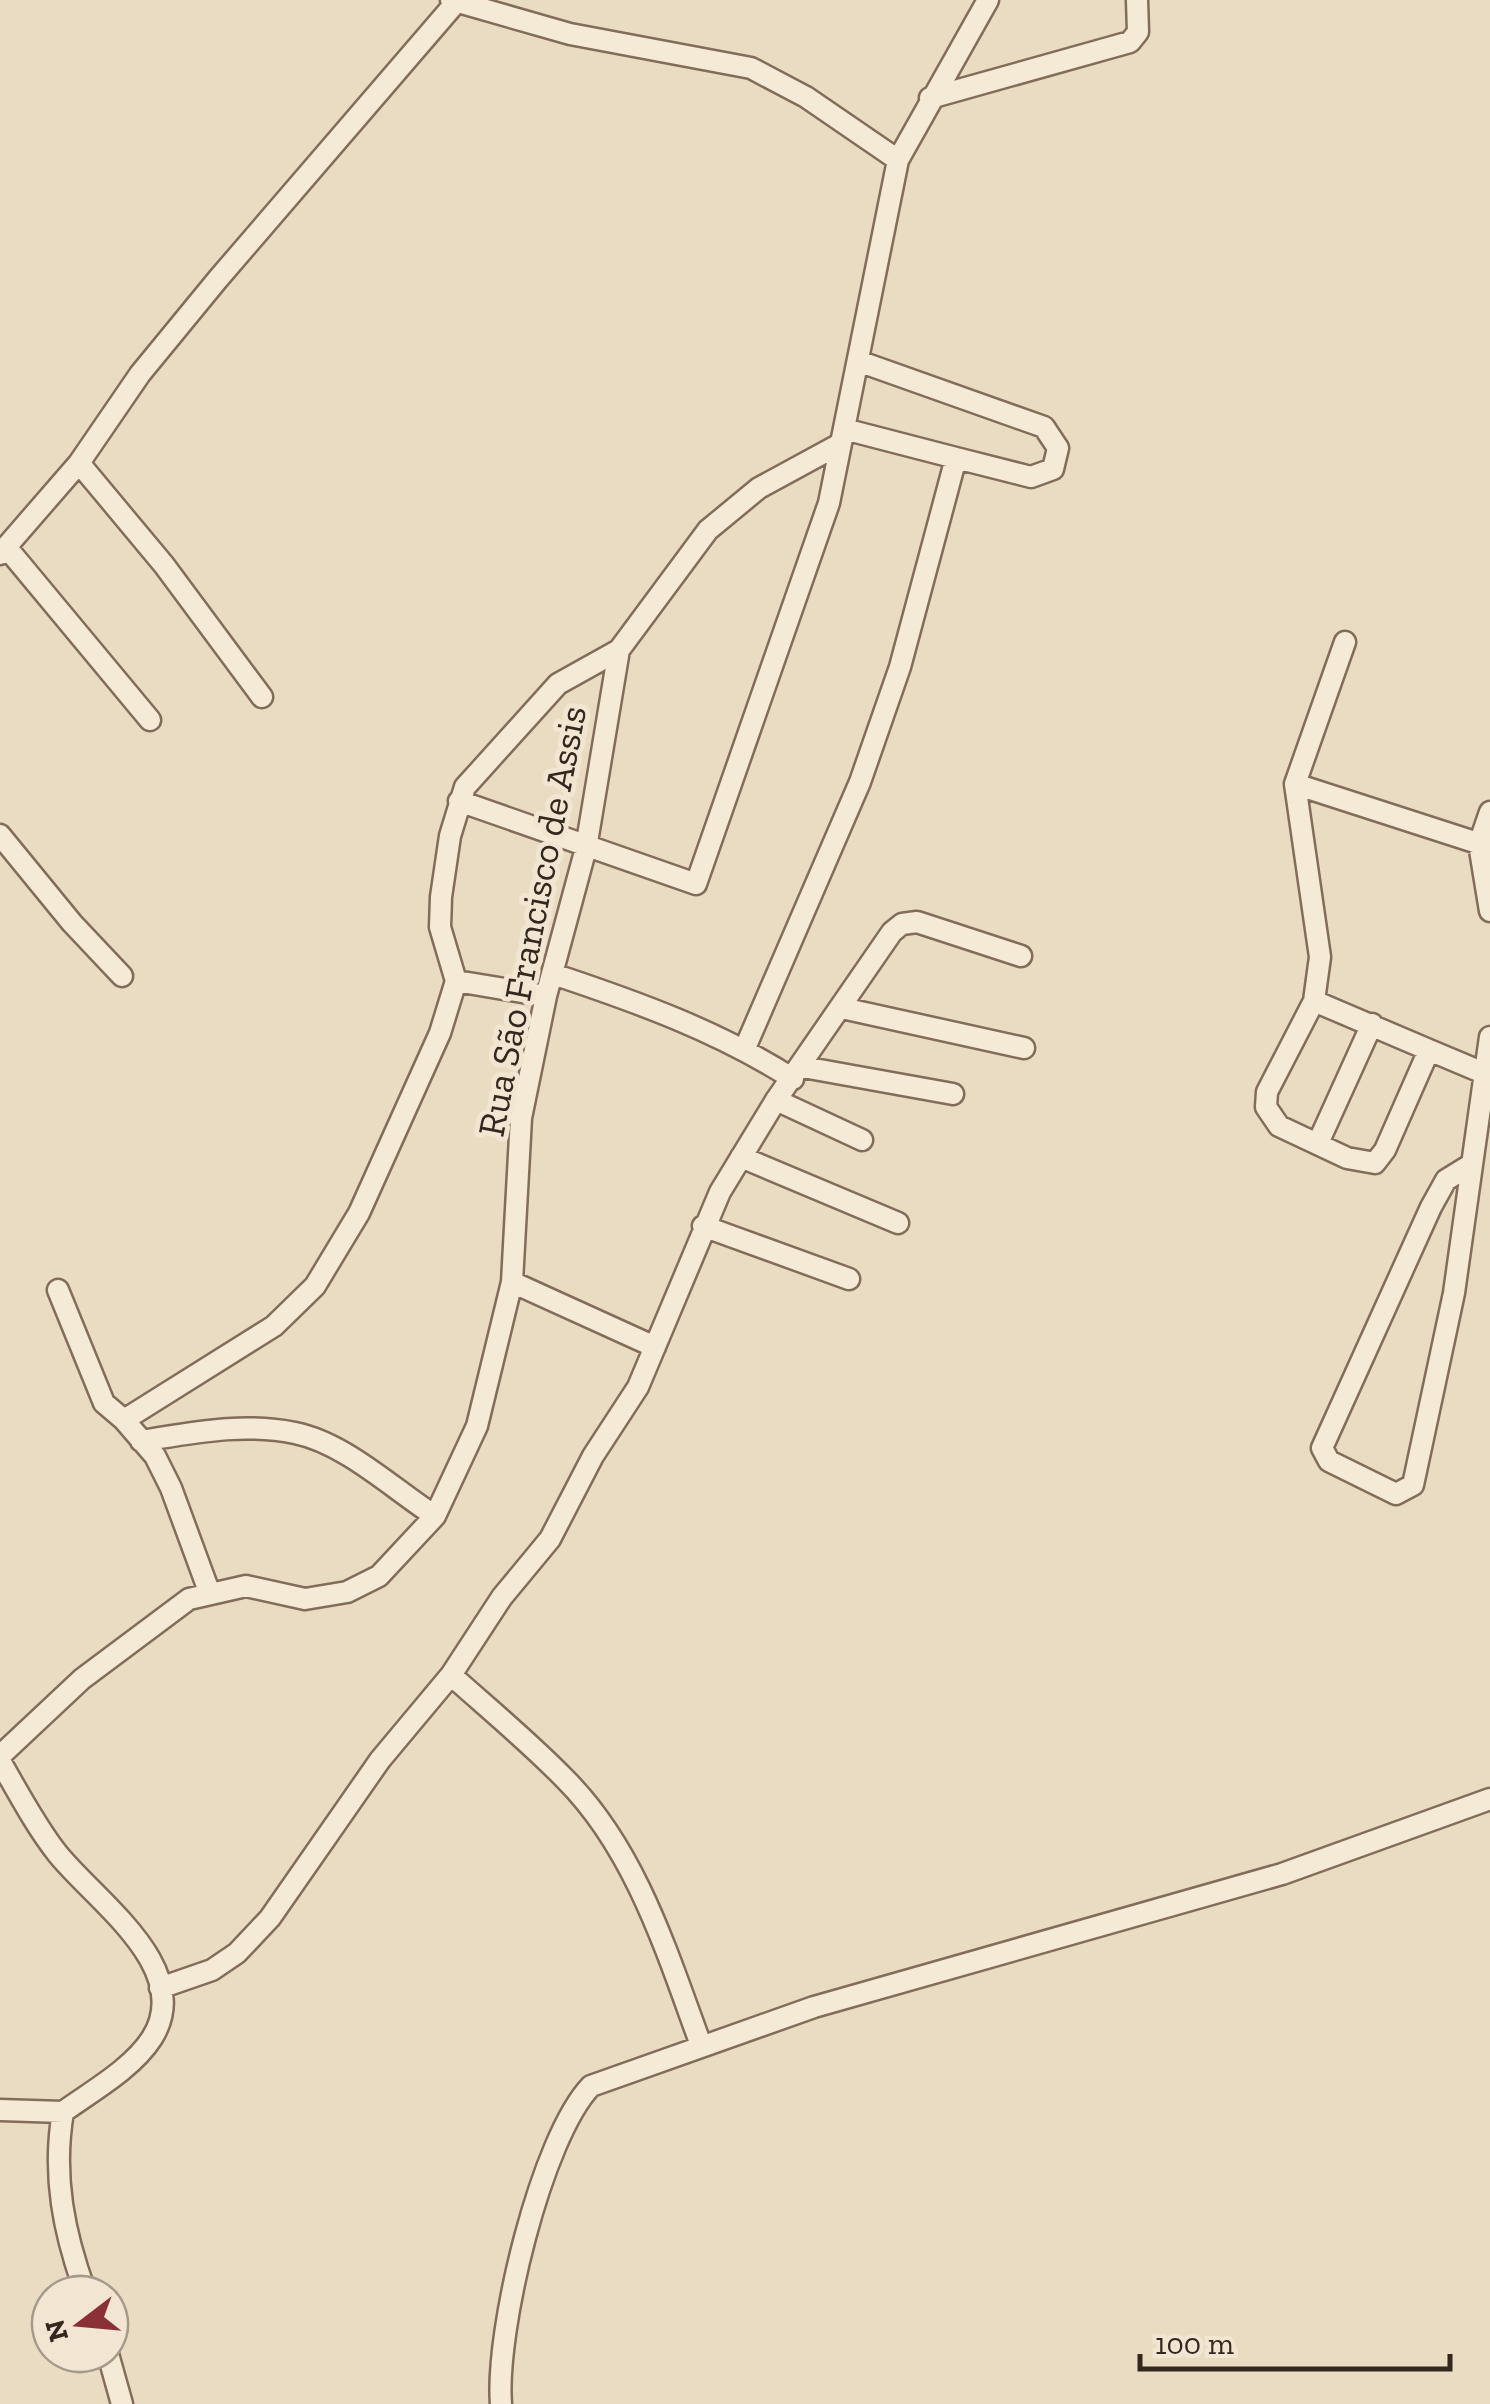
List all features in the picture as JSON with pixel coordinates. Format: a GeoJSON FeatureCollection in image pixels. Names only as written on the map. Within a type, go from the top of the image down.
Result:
{"type":"FeatureCollection","features":[{"type":"Feature","properties":{"kind":"street"},"geometry":{"type":"LineString","coordinates":[[459,801],[696,884],[829,503],[898,160],[988,0]]}},
{"type":"Feature","properties":{"kind":"street"},"geometry":{"type":"LineString","coordinates":[[930,98],[1130,42],[1138,32],[1137,0]]}},
{"type":"Feature","properties":{"kind":"street"},"geometry":{"type":"LineString","coordinates":[[150,720],[4,551],[78,462],[140,374],[455,1],[570,34],[751,68],[806,97],[898,160]]}},
{"type":"Feature","properties":{"kind":"street"},"geometry":{"type":"LineString","coordinates":[[842,437],[956,458],[1030,477],[1053,470],[1058,448],[1044,427],[858,361]]}},
{"type":"Feature","properties":{"kind":"street","name":"Rua São Francisco de Assis"},"geometry":{"type":"LineString","coordinates":[[0,1758],[82,1678],[189,1598],[246,1586],[305,1598],[347,1592],[378,1576],[435,1516],[477,1426],[512,1282],[521,1118],[546,996],[586,848],[619,650],[708,530],[759,488],[842,437]]}},
{"type":"Feature","properties":{"kind":"street"},"geometry":{"type":"LineString","coordinates":[[745,1048],[860,782],[900,668],[956,458]]}},
{"type":"Feature","properties":{"kind":"street"},"geometry":{"type":"LineString","coordinates":[[78,462],[164,565],[262,697]]}},
{"type":"Feature","properties":{"kind":"street"},"geometry":{"type":"LineString","coordinates":[[1344,642],[1295,784],[1320,957],[1314,1001],[1267,1092],[1266,1106],[1279,1126],[1366,1164],[1380,1160],[1429,1050]]}},
{"type":"Feature","properties":{"kind":"street"},"geometry":{"type":"LineString","coordinates":[[124,1420],[274,1326],[315,1286],[359,1213],[399,1129],[440,1033],[456,981],[440,927],[450,836],[459,801],[489,756],[558,684],[619,650]]}},
{"type":"Feature","properties":{"kind":"street"},"geometry":{"type":"LineString","coordinates":[[1295,784],[1484,846]]}},
{"type":"Feature","properties":{"kind":"street"},"geometry":{"type":"LineString","coordinates":[[1490,812],[1484,846],[1490,912]]}},
{"type":"Feature","properties":{"kind":"street"},"geometry":{"type":"LineString","coordinates":[[0,835],[72,923],[122,976]]}},
{"type":"Feature","properties":{"kind":"street"},"geometry":{"type":"LineString","coordinates":[[160,1988],[212,1970],[237,1952],[270,1918],[380,1760],[450,1675],[502,1596],[550,1539],[593,1456],[638,1387],[704,1226],[741,1157],[892,932],[909,921],[1021,956]]}},
{"type":"Feature","properties":{"kind":"street"},"geometry":{"type":"LineString","coordinates":[[552,974],[645,1005],[798,1073],[953,1094]]}},
{"type":"Feature","properties":{"kind":"street"},"geometry":{"type":"LineString","coordinates":[[456,981],[546,996]]}},
{"type":"Feature","properties":{"kind":"street"},"geometry":{"type":"LineString","coordinates":[[1314,1001],[1486,1074]]}},
{"type":"Feature","properties":{"kind":"street"},"geometry":{"type":"LineString","coordinates":[[842,1008],[1024,1048]]}},
{"type":"Feature","properties":{"kind":"street"},"geometry":{"type":"LineString","coordinates":[[1318,1144],[1372,1024]]}},
{"type":"Feature","properties":{"kind":"street"},"geometry":{"type":"LineString","coordinates":[[1472,1164],[1446,1180],[1431,1207],[1322,1448],[1329,1461],[1396,1494],[1413,1485],[1454,1293],[1490,1037]]}},
{"type":"Feature","properties":{"kind":"street"},"geometry":{"type":"LineString","coordinates":[[776,1100],[862,1140]]}},
{"type":"Feature","properties":{"kind":"street"},"geometry":{"type":"LineString","coordinates":[[741,1157],[898,1223]]}},
{"type":"Feature","properties":{"kind":"street"},"geometry":{"type":"LineString","coordinates":[[704,1226],[849,1279]]}},
{"type":"Feature","properties":{"kind":"street"},"geometry":{"type":"LineString","coordinates":[[512,1282],[655,1347]]}},
{"type":"Feature","properties":{"kind":"street"},"geometry":{"type":"LineString","coordinates":[[58,1290],[104,1403],[155,1456],[171,1488],[210,1594]]}},
{"type":"Feature","properties":{"kind":"street"},"geometry":{"type":"LineString","coordinates":[[141,1441],[232,1428],[297,1433],[334,1448],[435,1516]]}},
{"type":"Feature","properties":{"kind":"street"},"geometry":{"type":"LineString","coordinates":[[450,1675],[566,1780],[603,1826],[646,1902],[702,2045]]}},
{"type":"Feature","properties":{"kind":"street"},"geometry":{"type":"LineString","coordinates":[[0,1758],[54,1850],[134,1931],[160,1988],[159,2022],[153,2036],[129,2063],[63,2112],[0,2110]]}},
{"type":"Feature","properties":{"kind":"street"},"geometry":{"type":"LineString","coordinates":[[502,2404],[500,2370],[516,2285],[544,2174],[574,2104],[590,2086],[814,2007],[1282,1874],[1490,1800]]}},
{"type":"Feature","properties":{"kind":"street"},"geometry":{"type":"LineString","coordinates":[[63,2112],[59,2138],[63,2217],[80,2274]]}},
{"type":"Feature","properties":{"kind":"street"},"geometry":{"type":"LineString","coordinates":[[114,2374],[122,2404]]}}]}
